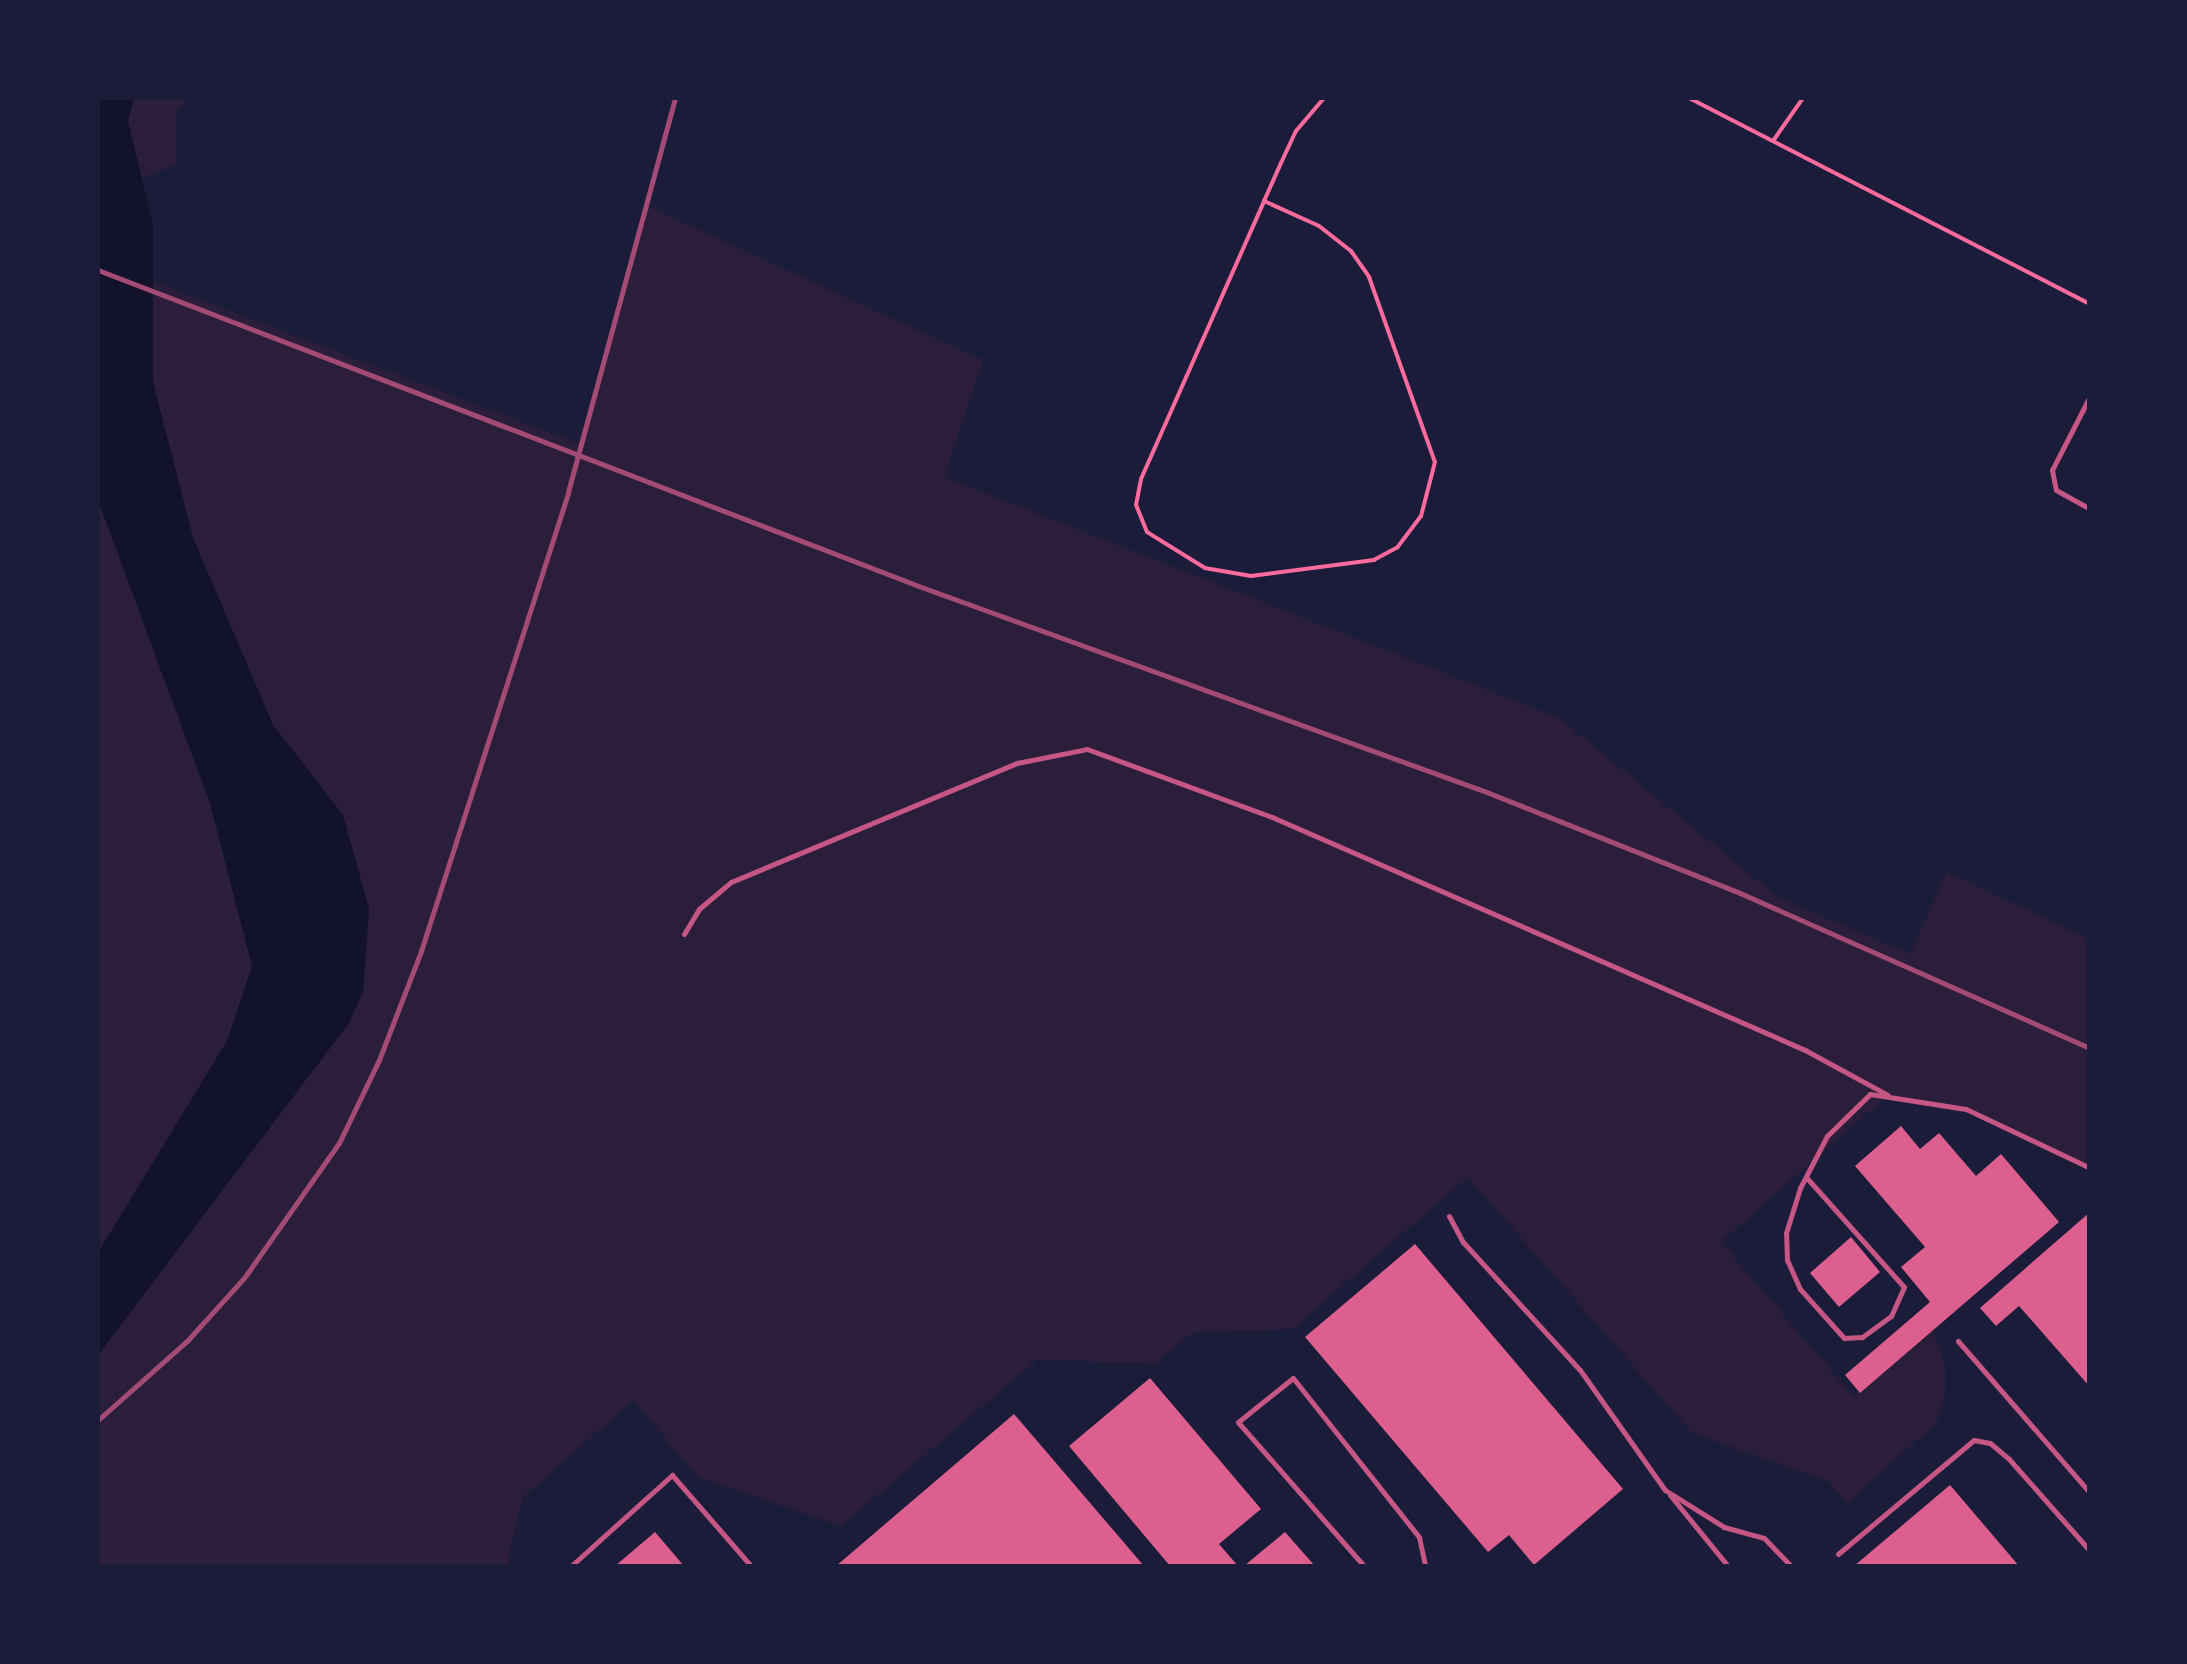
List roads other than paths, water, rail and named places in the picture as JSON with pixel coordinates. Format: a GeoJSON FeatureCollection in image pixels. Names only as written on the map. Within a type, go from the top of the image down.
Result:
{"type":"FeatureCollection","features":[{"type":"Feature","properties":{"kind":"lane"},"geometry":{"type":"LineString","coordinates":[[2090,396],[2052,470],[2056,490],[2090,509]]}},
{"type":"Feature","properties":{"kind":"lane"},"geometry":{"type":"LineString","coordinates":[[684,934],[699,909],[731,882],[1017,763],[1087,748],[1272,818],[1805,1050],[1888,1095]]}},
{"type":"Feature","properties":{"kind":"lane"},"geometry":{"type":"LineString","coordinates":[[1806,1178],[1904,1287],[1891,1316],[1862,1337],[1844,1338],[1818,1314],[1787,1260],[1786,1234],[1806,1178],[1842,1117],[1870,1094],[1966,1108],[2090,1168]]}},
{"type":"Feature","properties":{"kind":"lane"},"geometry":{"type":"LineString","coordinates":[[1449,1216],[1463,1242],[1580,1370],[1665,1490],[1728,1566]]}},
{"type":"Feature","properties":{"kind":"lane"},"geometry":{"type":"LineString","coordinates":[[1958,1340],[2090,1493]]}},
{"type":"Feature","properties":{"kind":"lane"},"geometry":{"type":"LineString","coordinates":[[1364,1566],[1238,1422],[1293,1378],[1418,1537],[1424,1566]]}},
{"type":"Feature","properties":{"kind":"lane"},"geometry":{"type":"LineString","coordinates":[[1838,1554],[1974,1440],[1990,1443],[2009,1459],[2090,1550]]}},
{"type":"Feature","properties":{"kind":"lane"},"geometry":{"type":"LineString","coordinates":[[571,1566],[672,1474],[751,1566]]}},
{"type":"Feature","properties":{"kind":"lane"},"geometry":{"type":"LineString","coordinates":[[1665,1490],[1724,1527],[1764,1538],[1791,1566]]}},
{"type":"Feature","properties":{"kind":"railway"},"geometry":{"type":"LineString","coordinates":[[98,1420],[187,1341],[244,1278],[339,1143],[379,1060],[421,951],[568,492],[675,98]]}},
{"type":"Feature","properties":{"kind":"railway"},"geometry":{"type":"LineString","coordinates":[[98,270],[924,588],[1489,793],[1740,893],[2090,1048]]}}]}
